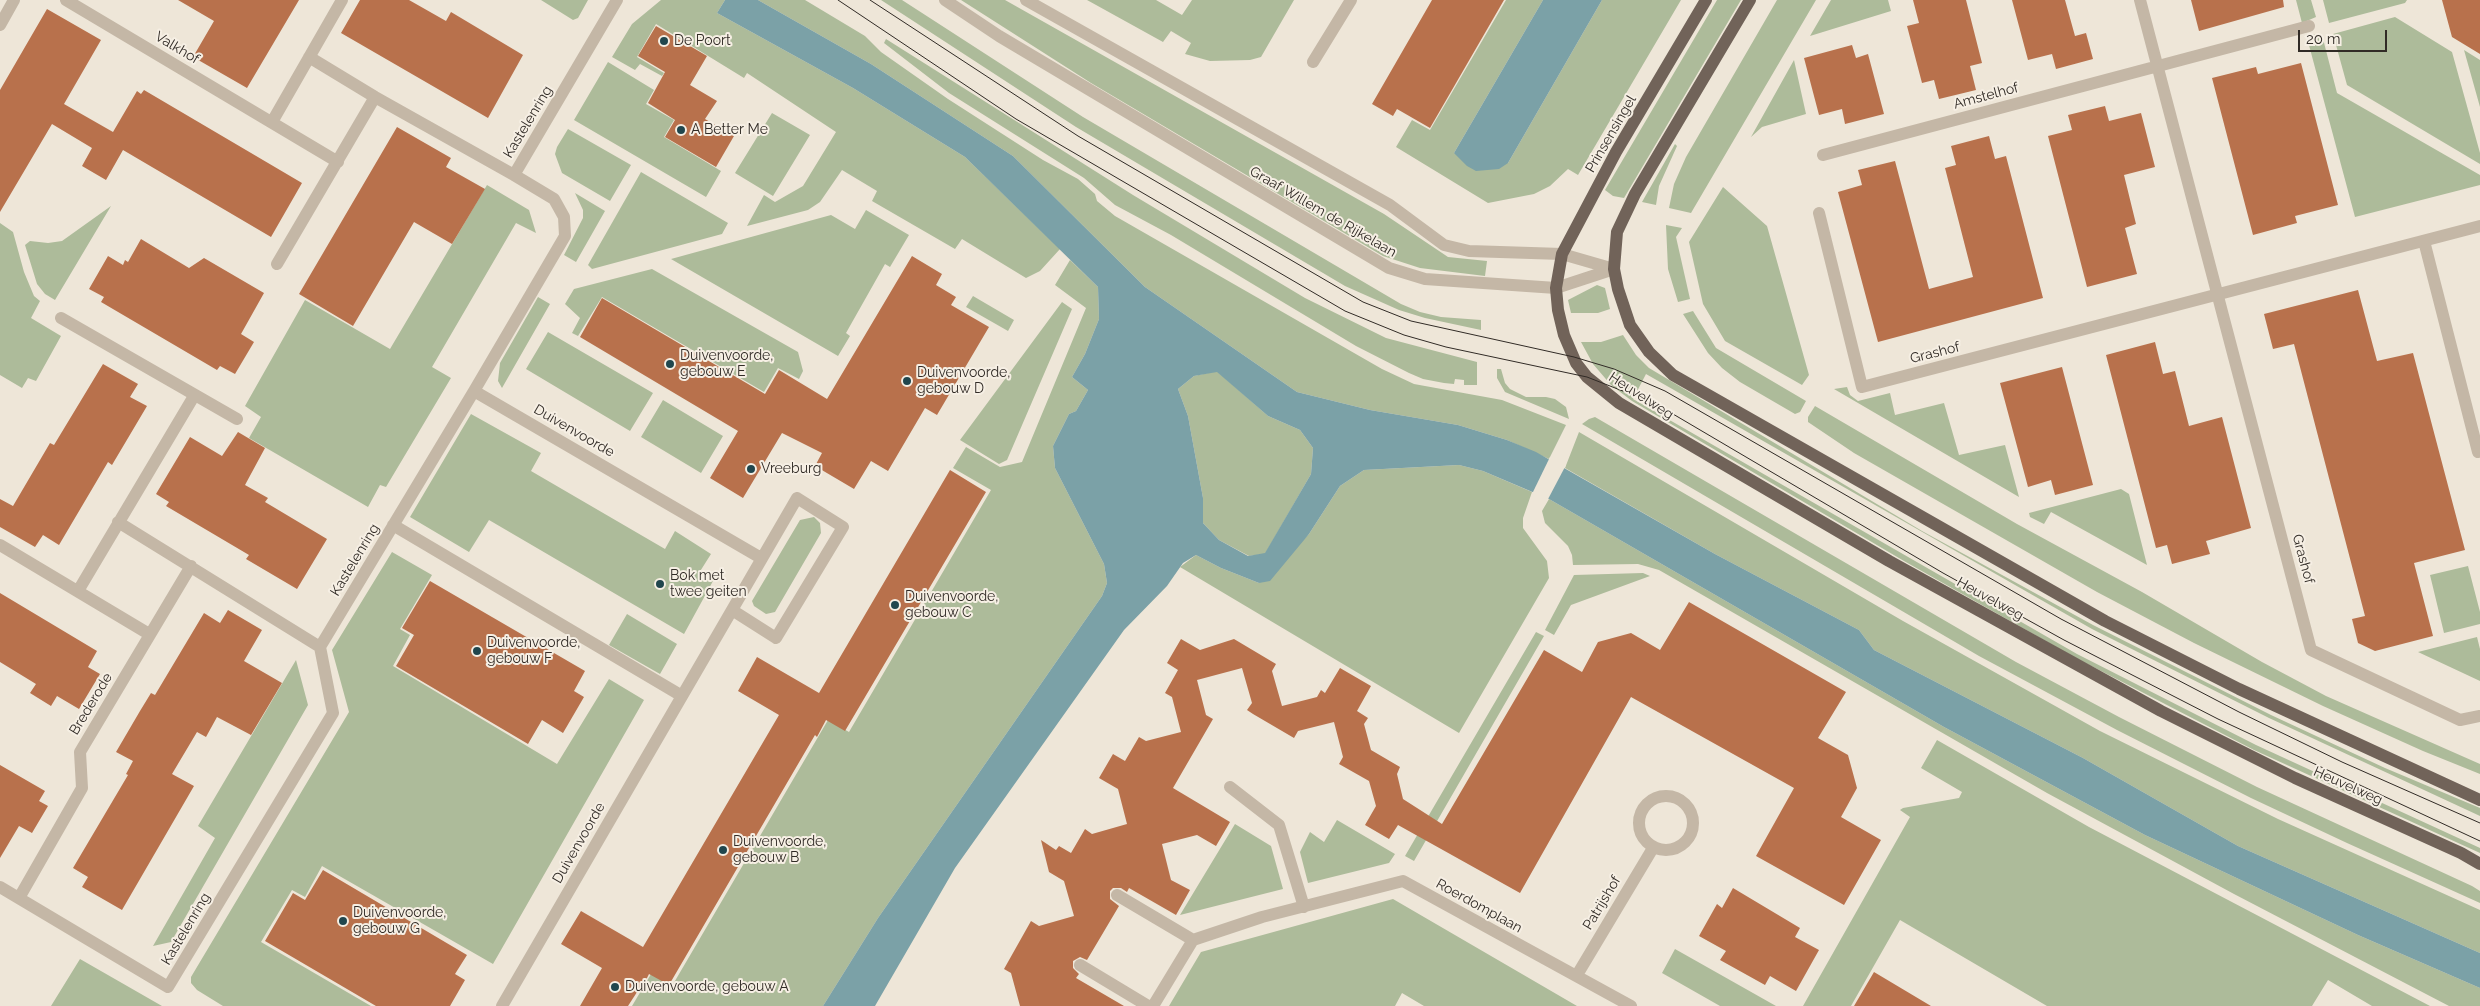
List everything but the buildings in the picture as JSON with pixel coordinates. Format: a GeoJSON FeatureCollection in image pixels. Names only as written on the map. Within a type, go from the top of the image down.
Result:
{"type":"FeatureCollection","features":[{"type":"Feature","properties":{"kind":"main road","name":"Prinsensingel"},"geometry":{"type":"LineString","coordinates":[[1556,288],[1562,254],[1616,152],[1706,0]]}},
{"type":"Feature","properties":{"kind":"main road"},"geometry":{"type":"LineString","coordinates":[[1750,0],[1635,194],[1617,232],[1614,269],[1630,325],[1649,352],[1673,375],[2105,621],[2239,689],[2480,800]]}},
{"type":"Feature","properties":{"kind":"main road","name":"Heuvelweg"},"geometry":{"type":"LineString","coordinates":[[1556,288],[1562,326],[1576,363],[1587,377],[1619,403],[1889,561],[2161,711],[2294,778],[2461,853],[2480,864]]}},
{"type":"Feature","properties":{"kind":"street"},"geometry":{"type":"LineString","coordinates":[[0,24],[14,0]]}},
{"type":"Feature","properties":{"kind":"street","name":"Valkhof"},"geometry":{"type":"LineString","coordinates":[[66,0],[338,162]]}},
{"type":"Feature","properties":{"kind":"street"},"geometry":{"type":"LineString","coordinates":[[272,122],[342,0]]}},
{"type":"Feature","properties":{"kind":"street","name":"Kastelenring"},"geometry":{"type":"LineString","coordinates":[[0,887],[168,987],[333,713],[320,647],[394,526],[565,236],[564,217],[554,199],[514,175],[617,0]]}},
{"type":"Feature","properties":{"kind":"street","name":"Graaf Willem de Rijkelaan"},"geometry":{"type":"LineString","coordinates":[[945,0],[999,36],[1389,268],[1425,280],[1556,288],[1614,269]]}},
{"type":"Feature","properties":{"kind":"street"},"geometry":{"type":"LineString","coordinates":[[1026,0],[1382,200],[1444,245],[1479,252],[1562,254],[1614,269]]}},
{"type":"Feature","properties":{"kind":"street"},"geometry":{"type":"LineString","coordinates":[[1313,62],[1351,0]]}},
{"type":"Feature","properties":{"kind":"street"},"geometry":{"type":"LineString","coordinates":[[2140,0],[2218,296]]}},
{"type":"Feature","properties":{"kind":"street","name":"Amstelhof"},"geometry":{"type":"LineString","coordinates":[[1823,155],[2309,26]]}},
{"type":"Feature","properties":{"kind":"street"},"geometry":{"type":"LineString","coordinates":[[309,57],[374,97],[514,175]]}},
{"type":"Feature","properties":{"kind":"street"},"geometry":{"type":"LineString","coordinates":[[277,264],[338,162],[374,97]]}},
{"type":"Feature","properties":{"kind":"street","name":"Grashof"},"geometry":{"type":"LineString","coordinates":[[1819,213],[1862,387],[2218,296],[2480,226]]}},
{"type":"Feature","properties":{"kind":"street"},"geometry":{"type":"LineString","coordinates":[[2424,241],[2478,452]]}},
{"type":"Feature","properties":{"kind":"street","name":"Grashof"},"geometry":{"type":"LineString","coordinates":[[2218,296],[2311,650],[2460,720],[2480,716]]}},
{"type":"Feature","properties":{"kind":"street"},"geometry":{"type":"LineString","coordinates":[[61,318],[236,419]]}},
{"type":"Feature","properties":{"kind":"street","name":"Duivenvoorde"},"geometry":{"type":"LineString","coordinates":[[474,391],[761,558]]}},
{"type":"Feature","properties":{"kind":"street"},"geometry":{"type":"LineString","coordinates":[[78,591],[194,396]]}},
{"type":"Feature","properties":{"kind":"street","name":"Duivenvoorde"},"geometry":{"type":"LineString","coordinates":[[502,1006],[797,498],[843,527],[776,638],[732,610]]}},
{"type":"Feature","properties":{"kind":"street"},"geometry":{"type":"LineString","coordinates":[[118,522],[320,647]]}},
{"type":"Feature","properties":{"kind":"street"},"geometry":{"type":"LineString","coordinates":[[394,526],[682,696]]}},
{"type":"Feature","properties":{"kind":"street"},"geometry":{"type":"LineString","coordinates":[[0,545],[149,634]]}},
{"type":"Feature","properties":{"kind":"street","name":"Brederode"},"geometry":{"type":"LineString","coordinates":[[19,898],[82,788],[80,752],[190,566]]}},
{"type":"Feature","properties":{"kind":"street"},"geometry":{"type":"LineString","coordinates":[[1230,786],[1279,825],[1304,907]]}},
{"type":"Feature","properties":{"kind":"street"},"geometry":{"type":"LineString","coordinates":[[1666,796],[1683,802],[1693,817],[1693,826],[1686,842],[1670,851],[1653,848],[1640,834],[1638,825],[1643,808],[1657,797],[1666,796]]}},
{"type":"Feature","properties":{"kind":"street","name":"Patrijshof"},"geometry":{"type":"LineString","coordinates":[[1577,975],[1653,848]]}},
{"type":"Feature","properties":{"kind":"street","name":"Roerdomplaan"},"geometry":{"type":"LineString","coordinates":[[1194,940],[1262,917],[1403,881],[1631,1006]]}},
{"type":"Feature","properties":{"kind":"street"},"geometry":{"type":"LineString","coordinates":[[1117,895],[1194,940],[1153,1006]]}},
{"type":"Feature","properties":{"kind":"street"},"geometry":{"type":"LineString","coordinates":[[1080,965],[1148,1006]]}},
{"type":"Feature","properties":{"kind":"green space"},"geometry":{"type":"Polygon","coordinates":[[[541,0],[588,0],[578,18],[573,20],[541,0]]]}},
{"type":"Feature","properties":{"kind":"green space"},"geometry":{"type":"Polygon","coordinates":[[[661,0],[725,0],[717,13],[853,88],[965,157],[1060,249],[1040,271],[1026,278],[962,239],[955,249],[872,201],[877,191],[842,170],[820,202],[808,210],[747,226],[764,195],[775,202],[803,186],[836,132],[747,73],[744,78],[656,24],[637,57],[664,73],[662,76],[640,64],[635,70],[612,57],[632,24],[661,0]]]}},
{"type":"Feature","properties":{"kind":"green space"},"geometry":{"type":"Polygon","coordinates":[[[758,0],[805,0],[865,36],[881,52],[948,99],[1043,160],[1078,179],[1095,194],[1097,201],[1115,216],[1382,369],[1414,384],[1502,400],[1566,425],[1549,459],[1507,440],[1458,425],[1370,410],[1297,392],[1145,287],[1013,156],[871,64],[758,0]]]}},
{"type":"Feature","properties":{"kind":"green space"},"geometry":{"type":"Polygon","coordinates":[[[881,0],[902,0],[1083,117],[1401,304],[1420,312],[1441,317],[1481,320],[1481,330],[1425,318],[1399,310],[1345,286],[1076,127],[881,0]]]}},
{"type":"Feature","properties":{"kind":"green space"},"geometry":{"type":"Polygon","coordinates":[[[961,0],[1005,0],[1384,214],[1448,257],[1487,261],[1485,276],[1420,268],[1383,256],[1091,83],[961,0]]]}},
{"type":"Feature","properties":{"kind":"green space"},"geometry":{"type":"Polygon","coordinates":[[[1087,0],[1156,0],[1182,15],[1192,0],[1294,0],[1261,57],[1250,60],[1210,61],[1185,54],[1191,43],[1171,31],[1163,42],[1087,0]]]}},
{"type":"Feature","properties":{"kind":"green space"},"geometry":{"type":"Polygon","coordinates":[[[1506,0],[1543,0],[1454,153],[1508,163],[1602,0],[1681,0],[1578,175],[1568,169],[1550,186],[1534,194],[1488,203],[1396,147],[1412,120],[1430,130],[1506,0]]]}},
{"type":"Feature","properties":{"kind":"green space"},"geometry":{"type":"Polygon","coordinates":[[[1717,0],[1741,0],[1624,198],[1613,196],[1605,190],[1717,0]]]}},
{"type":"Feature","properties":{"kind":"green space"},"geometry":{"type":"Polygon","coordinates":[[[1777,0],[1816,0],[1691,213],[1669,208],[1674,184],[1686,157],[1777,0]]]}},
{"type":"Feature","properties":{"kind":"green space"},"geometry":{"type":"Polygon","coordinates":[[[1831,0],[1888,0],[1891,11],[1810,36],[1831,0]]]}},
{"type":"Feature","properties":{"kind":"green space"},"geometry":{"type":"Polygon","coordinates":[[[2296,0],[2311,0],[2316,17],[2302,23],[2296,0]]]}},
{"type":"Feature","properties":{"kind":"green space"},"geometry":{"type":"Polygon","coordinates":[[[2323,0],[2407,0],[2405,3],[2329,23],[2323,0]]]}},
{"type":"Feature","properties":{"kind":"green space"},"geometry":{"type":"Polygon","coordinates":[[[2395,17],[2452,52],[2480,153],[2480,164],[2347,85],[2333,34],[2395,17]]]}},
{"type":"Feature","properties":{"kind":"green space"},"geometry":{"type":"Polygon","coordinates":[[[2306,34],[2322,35],[2337,93],[2480,175],[2480,185],[2355,217],[2306,34]]]}},
{"type":"Feature","properties":{"kind":"green space"},"geometry":{"type":"Polygon","coordinates":[[[886,39],[1133,195],[1305,298],[1386,338],[1477,362],[1477,385],[1464,385],[1464,380],[1455,379],[1454,384],[1444,383],[1423,379],[1409,373],[1356,346],[1171,235],[1115,205],[1084,178],[949,93],[884,43],[886,39]]]}},
{"type":"Feature","properties":{"kind":"green space"},"geometry":{"type":"Polygon","coordinates":[[[2464,50],[2480,60],[2480,107],[2464,50]]]}},
{"type":"Feature","properties":{"kind":"green space"},"geometry":{"type":"Polygon","coordinates":[[[1794,60],[1806,114],[1762,127],[1751,137],[1794,60]]]}},
{"type":"Feature","properties":{"kind":"green space"},"geometry":{"type":"Polygon","coordinates":[[[608,62],[654,90],[646,104],[674,120],[664,137],[721,171],[706,197],[574,120],[608,62]]]}},
{"type":"Feature","properties":{"kind":"green space"},"geometry":{"type":"Polygon","coordinates":[[[772,113],[810,135],[773,196],[735,173],[772,113]]]}},
{"type":"Feature","properties":{"kind":"green space"},"geometry":{"type":"Polygon","coordinates":[[[568,129],[631,165],[610,201],[562,173],[555,154],[568,129]]]}},
{"type":"Feature","properties":{"kind":"green space"},"geometry":{"type":"Polygon","coordinates":[[[1675,144],[1677,146],[1659,186],[1656,205],[1642,202],[1675,144]]]}},
{"type":"Feature","properties":{"kind":"green space"},"geometry":{"type":"Polygon","coordinates":[[[641,172],[728,223],[722,234],[592,269],[588,265],[641,172]]]}},
{"type":"Feature","properties":{"kind":"green space"},"geometry":{"type":"Polygon","coordinates":[[[487,185],[529,210],[536,233],[516,223],[432,367],[451,378],[386,487],[380,485],[368,507],[249,438],[261,417],[245,406],[305,300],[390,349],[487,185]]]}},
{"type":"Feature","properties":{"kind":"green space"},"geometry":{"type":"Polygon","coordinates":[[[1723,187],[1767,226],[1809,375],[1802,385],[1725,341],[1703,304],[1689,242],[1723,187]]]}},
{"type":"Feature","properties":{"kind":"green space"},"geometry":{"type":"Polygon","coordinates":[[[575,193],[605,211],[576,262],[564,255],[583,218],[583,210],[575,193]]]}},
{"type":"Feature","properties":{"kind":"green space"},"geometry":{"type":"Polygon","coordinates":[[[111,206],[55,300],[45,294],[37,284],[25,245],[30,241],[48,243],[62,241],[111,206]]]}},
{"type":"Feature","properties":{"kind":"green space"},"geometry":{"type":"Polygon","coordinates":[[[866,210],[909,235],[890,267],[885,264],[846,333],[850,336],[838,356],[671,259],[831,215],[855,229],[866,210]]]}},
{"type":"Feature","properties":{"kind":"green space"},"geometry":{"type":"Polygon","coordinates":[[[0,223],[13,232],[24,272],[34,296],[40,301],[31,318],[61,336],[36,381],[28,378],[22,388],[0,375],[0,223]]]}},
{"type":"Feature","properties":{"kind":"green space"},"geometry":{"type":"Polygon","coordinates":[[[1666,225],[1682,228],[1676,237],[1690,299],[1678,302],[1668,269],[1666,225]]]}},
{"type":"Feature","properties":{"kind":"green space"},"geometry":{"type":"Polygon","coordinates":[[[1070,260],[1098,287],[1099,319],[1085,354],[1072,377],[1088,390],[1076,411],[1069,414],[1053,446],[1055,468],[1104,564],[1107,583],[1102,596],[878,918],[823,1006],[632,1006],[651,974],[672,986],[828,720],[849,732],[991,490],[953,468],[966,447],[1000,467],[1022,462],[1086,308],[1055,285],[1070,260]]]}},
{"type":"Feature","properties":{"kind":"green space"},"geometry":{"type":"Polygon","coordinates":[[[652,269],[798,352],[803,371],[799,379],[778,368],[764,392],[602,297],[578,336],[572,333],[580,318],[565,304],[574,289],[652,269]]]}},
{"type":"Feature","properties":{"kind":"green space"},"geometry":{"type":"Polygon","coordinates":[[[1597,285],[1605,288],[1610,309],[1598,313],[1571,313],[1568,300],[1597,285]]]}},
{"type":"Feature","properties":{"kind":"green space"},"geometry":{"type":"Polygon","coordinates":[[[973,296],[1014,320],[1008,331],[966,307],[973,296]]]}},
{"type":"Feature","properties":{"kind":"green space"},"geometry":{"type":"Polygon","coordinates":[[[538,297],[550,304],[502,388],[498,381],[500,363],[538,297]]]}},
{"type":"Feature","properties":{"kind":"green space"},"geometry":{"type":"Polygon","coordinates":[[[1062,302],[1072,309],[1007,460],[999,464],[960,440],[1062,302]]]}},
{"type":"Feature","properties":{"kind":"green space"},"geometry":{"type":"Polygon","coordinates":[[[1693,311],[1716,348],[1806,401],[1800,412],[1795,414],[1740,382],[1722,368],[1708,353],[1683,314],[1693,311]]]}},
{"type":"Feature","properties":{"kind":"green space"},"geometry":{"type":"Polygon","coordinates":[[[548,332],[653,393],[630,431],[526,369],[548,332]]]}},
{"type":"Feature","properties":{"kind":"green space"},"geometry":{"type":"Polygon","coordinates":[[[1623,335],[1636,355],[1649,368],[1922,531],[2093,625],[2271,715],[2385,768],[2480,808],[2480,816],[2269,718],[2092,629],[1646,374],[1633,399],[2077,654],[2256,745],[2480,848],[2480,853],[2254,750],[2074,657],[1904,561],[1632,401],[1611,385],[1593,364],[1581,342],[1601,342],[1623,335]]]}},
{"type":"Feature","properties":{"kind":"green space"},"geometry":{"type":"Polygon","coordinates":[[[1497,369],[1501,369],[1505,383],[1510,389],[1526,397],[1555,399],[1566,407],[1569,419],[1505,392],[1497,378],[1497,369]]]}},
{"type":"Feature","properties":{"kind":"green space"},"geometry":{"type":"Polygon","coordinates":[[[1217,371],[1268,416],[1300,430],[1313,448],[1311,474],[1265,554],[1249,556],[1219,540],[1203,523],[1203,498],[1188,416],[1178,389],[1194,376],[1217,371]]]}},
{"type":"Feature","properties":{"kind":"green space"},"geometry":{"type":"Polygon","coordinates":[[[1847,387],[1850,395],[1858,401],[1890,393],[1895,415],[1944,403],[1959,455],[2005,445],[2019,497],[1834,389],[1847,387]]]}},
{"type":"Feature","properties":{"kind":"green space"},"geometry":{"type":"Polygon","coordinates":[[[663,400],[723,436],[701,473],[641,437],[663,400]]]}},
{"type":"Feature","properties":{"kind":"green space"},"geometry":{"type":"Polygon","coordinates":[[[1815,406],[2017,524],[2142,592],[2262,662],[2326,696],[2480,764],[2480,774],[2423,751],[2323,706],[2194,643],[2097,592],[1854,453],[1808,422],[1808,417],[1815,406]]]}},
{"type":"Feature","properties":{"kind":"green space"},"geometry":{"type":"Polygon","coordinates":[[[471,414],[541,453],[531,471],[665,549],[675,531],[711,554],[699,573],[713,581],[684,634],[489,520],[469,552],[410,517],[471,414]]]}},
{"type":"Feature","properties":{"kind":"green space"},"geometry":{"type":"Polygon","coordinates":[[[1595,417],[2016,662],[2257,787],[2472,886],[2480,891],[2480,903],[2251,798],[2117,730],[1979,656],[1582,424],[1595,417]]]}},
{"type":"Feature","properties":{"kind":"green space"},"geometry":{"type":"Polygon","coordinates":[[[1579,432],[1903,621],[2100,731],[2278,819],[2480,910],[2480,953],[2238,846],[2083,758],[1874,650],[1859,630],[1715,554],[1565,468],[1579,432]]]}},
{"type":"Feature","properties":{"kind":"green space"},"geometry":{"type":"Polygon","coordinates":[[[1459,465],[1483,471],[1532,492],[1523,518],[1523,528],[1547,561],[1549,578],[1459,733],[1180,567],[1196,555],[1221,568],[1259,583],[1309,534],[1340,486],[1364,470],[1459,465]]]}},
{"type":"Feature","properties":{"kind":"green space"},"geometry":{"type":"Polygon","coordinates":[[[2121,489],[2129,494],[2147,565],[2051,512],[2044,524],[2030,517],[2029,513],[2121,489]]]}},
{"type":"Feature","properties":{"kind":"green space"},"geometry":{"type":"Polygon","coordinates":[[[1549,499],[1944,727],[2145,835],[2358,935],[2480,988],[2480,1006],[2449,1006],[2234,894],[2047,793],[1659,570],[1638,564],[1573,565],[1572,555],[1568,546],[1545,523],[1542,511],[1549,499]]]}},
{"type":"Feature","properties":{"kind":"green space"},"geometry":{"type":"Polygon","coordinates":[[[814,517],[820,523],[821,533],[775,612],[766,614],[754,606],[752,601],[800,520],[814,517]]]}},
{"type":"Feature","properties":{"kind":"green space"},"geometry":{"type":"Polygon","coordinates":[[[392,552],[432,575],[400,629],[410,635],[393,666],[557,764],[609,679],[644,700],[493,964],[322,866],[305,897],[292,890],[261,942],[371,1006],[223,1006],[197,990],[191,983],[191,977],[349,712],[332,650],[392,552]]]}},
{"type":"Feature","properties":{"kind":"green space"},"geometry":{"type":"Polygon","coordinates":[[[2468,566],[2480,612],[2480,624],[2444,633],[2430,575],[2468,566]]]}},
{"type":"Feature","properties":{"kind":"green space"},"geometry":{"type":"Polygon","coordinates":[[[1643,573],[1650,576],[1571,605],[1554,635],[1545,630],[1574,575],[1643,573]]]}},
{"type":"Feature","properties":{"kind":"green space"},"geometry":{"type":"Polygon","coordinates":[[[627,614],[677,644],[660,674],[609,645],[627,614]]]}},
{"type":"Feature","properties":{"kind":"green space"},"geometry":{"type":"Polygon","coordinates":[[[1536,632],[1544,636],[1414,861],[1405,856],[1536,632]]]}},
{"type":"Feature","properties":{"kind":"green space"},"geometry":{"type":"Polygon","coordinates":[[[2477,637],[2480,649],[2480,681],[2418,652],[2477,637]]]}},
{"type":"Feature","properties":{"kind":"green space"},"geometry":{"type":"Polygon","coordinates":[[[296,660],[308,705],[171,942],[153,946],[215,838],[198,826],[296,660]]]}},
{"type":"Feature","properties":{"kind":"green space"},"geometry":{"type":"Polygon","coordinates":[[[1937,740],[2089,827],[2430,1006],[2372,1006],[2328,980],[2312,1006],[2047,1006],[1900,920],[1851,1006],[1803,1006],[1910,817],[1900,810],[1959,798],[1962,792],[1921,768],[1937,740]]]}},
{"type":"Feature","properties":{"kind":"green space"},"geometry":{"type":"Polygon","coordinates":[[[1337,820],[1395,854],[1389,863],[1308,883],[1300,852],[1310,832],[1324,842],[1337,820]]]}},
{"type":"Feature","properties":{"kind":"green space"},"geometry":{"type":"Polygon","coordinates":[[[1235,824],[1271,846],[1283,889],[1180,915],[1235,824]]]}},
{"type":"Feature","properties":{"kind":"green space"},"geometry":{"type":"Polygon","coordinates":[[[1393,899],[1577,1006],[1424,1006],[1402,993],[1395,1006],[1169,1006],[1201,952],[1393,899]]]}},
{"type":"Feature","properties":{"kind":"green space"},"geometry":{"type":"Polygon","coordinates":[[[1675,949],[1776,1006],[1720,1006],[1662,973],[1675,949]]]}},
{"type":"Feature","properties":{"kind":"green space"},"geometry":{"type":"Polygon","coordinates":[[[80,959],[162,1006],[51,1006],[80,959]]]}},
{"type":"Feature","properties":{"kind":"water"},"geometry":{"type":"Polygon","coordinates":[[[725,0],[758,0],[871,64],[1013,156],[1145,287],[1297,392],[1370,410],[1458,425],[1507,440],[1536,452],[1715,554],[1859,630],[1874,650],[2083,758],[2238,846],[2480,953],[2480,988],[2358,935],[2145,835],[1944,727],[1549,499],[1483,471],[1459,465],[1364,470],[1340,486],[1309,534],[1270,581],[1259,583],[1221,568],[1196,555],[1183,563],[1167,586],[1124,630],[955,868],[875,1006],[823,1006],[878,918],[1102,596],[1107,583],[1104,564],[1055,468],[1053,446],[1069,414],[1076,411],[1088,390],[1072,377],[1085,354],[1099,319],[1098,287],[965,157],[853,88],[717,13],[725,0]],[[1217,372],[1194,376],[1178,389],[1188,416],[1203,498],[1203,523],[1219,540],[1248,556],[1265,553],[1311,474],[1313,448],[1300,430],[1268,416],[1217,372]]]}},
{"type":"Feature","properties":{"kind":"water"},"geometry":{"type":"Polygon","coordinates":[[[1543,0],[1602,0],[1508,163],[1499,169],[1476,171],[1467,166],[1454,153],[1543,0]]]}},
{"type":"Feature","properties":{"kind":"pier"},"geometry":{"type":"Polygon","coordinates":[[[1550,457],[1566,465],[1547,501],[1532,494],[1550,457]]]}},
{"type":"Feature","properties":{"kind":"tram line"},"geometry":{"type":"LineString","coordinates":[[838,0],[1016,119],[1345,311],[1404,335],[1446,347],[1587,377],[1656,404],[1943,573],[2064,640],[2218,719],[2480,841]]}},
{"type":"Feature","properties":{"kind":"tram line"},"geometry":{"type":"LineString","coordinates":[[870,0],[1078,136],[1363,302],[1411,321],[1574,357],[1614,369],[1665,391],[2061,619],[2239,712],[2342,762],[2480,823]]}},
{"type":"Feature","properties":{"kind":"place","name":"De Poort"},"geometry":{"type":"Point","coordinates":[664,41]}},
{"type":"Feature","properties":{"kind":"place","name":"A Better Me"},"geometry":{"type":"Point","coordinates":[681,130]}},
{"type":"Feature","properties":{"kind":"place","name":"Duivenvoorde, gebouw E"},"geometry":{"type":"Point","coordinates":[670,364]}},
{"type":"Feature","properties":{"kind":"place","name":"Duivenvoorde, gebouw D"},"geometry":{"type":"Point","coordinates":[907,381]}},
{"type":"Feature","properties":{"kind":"place","name":"Vreeburg"},"geometry":{"type":"Point","coordinates":[751,469]}},
{"type":"Feature","properties":{"kind":"place","name":"Bok met twee geiten"},"geometry":{"type":"Point","coordinates":[660,584]}},
{"type":"Feature","properties":{"kind":"place","name":"Duivenvoorde, gebouw C"},"geometry":{"type":"Point","coordinates":[895,605]}},
{"type":"Feature","properties":{"kind":"place","name":"Duivenvoorde, gebouw F"},"geometry":{"type":"Point","coordinates":[477,651]}},
{"type":"Feature","properties":{"kind":"place","name":"Duivenvoorde, gebouw B"},"geometry":{"type":"Point","coordinates":[723,850]}},
{"type":"Feature","properties":{"kind":"place","name":"Duivenvoorde, gebouw G"},"geometry":{"type":"Point","coordinates":[343,921]}},
{"type":"Feature","properties":{"kind":"place","name":"Duivenvoorde, gebouw A"},"geometry":{"type":"Point","coordinates":[615,987]}}]}
